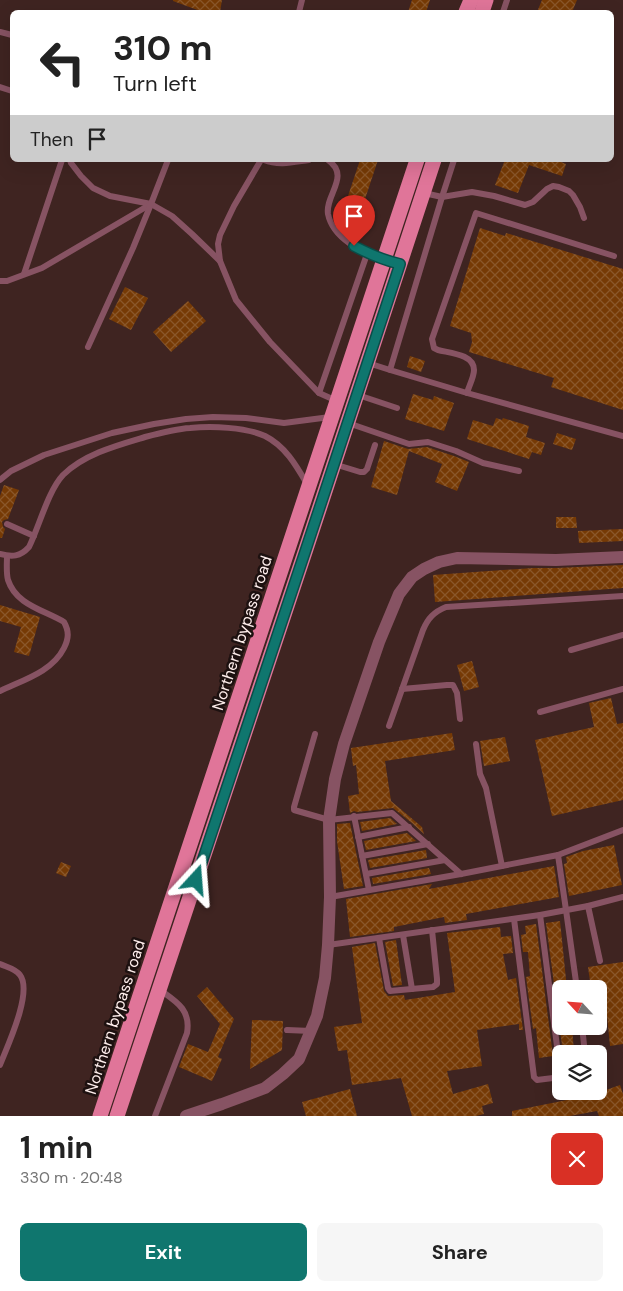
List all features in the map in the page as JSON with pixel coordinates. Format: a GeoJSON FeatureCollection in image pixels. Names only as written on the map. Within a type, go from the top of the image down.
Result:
{"type":"FeatureCollection","features":[{"type":"Feature","properties":{"kind":"main road","name":"Northern bypass road"},"geometry":{"type":"LineString","coordinates":[[100,1116],[416,162]]}},
{"type":"Feature","properties":{"kind":"main road","name":"Northern bypass road"},"geometry":{"type":"LineString","coordinates":[[117,1116],[433,162]]}},
{"type":"Feature","properties":{"kind":"main road"},"geometry":{"type":"LineString","coordinates":[[384,260],[400,264]]}},
{"type":"Feature","properties":{"kind":"main road"},"geometry":{"type":"LineString","coordinates":[[271,601],[287,606]]}},
{"type":"Feature","properties":{"kind":"street"},"geometry":{"type":"LineString","coordinates":[[186,1116],[265,1088],[299,1059],[311,1031],[317,1016],[325,978],[330,897],[329,820],[335,779],[344,744],[379,642],[399,594],[412,577],[424,568],[456,558],[556,560],[623,557]]}},
{"type":"Feature","properties":{"kind":"lane"},"geometry":{"type":"LineString","coordinates":[[24,274],[61,162]]}},
{"type":"Feature","properties":{"kind":"lane"},"geometry":{"type":"LineString","coordinates":[[71,162],[93,188],[110,196],[152,204],[172,216],[220,261]]}},
{"type":"Feature","properties":{"kind":"lane"},"geometry":{"type":"LineString","coordinates":[[88,346],[152,204],[167,162]]}},
{"type":"Feature","properties":{"kind":"lane"},"geometry":{"type":"LineString","coordinates":[[262,162],[234,206],[220,234],[218,244],[220,261],[236,300],[270,342],[319,393],[337,401]]}},
{"type":"Feature","properties":{"kind":"lane"},"geometry":{"type":"LineString","coordinates":[[270,162],[280,164],[294,162]]}},
{"type":"Feature","properties":{"kind":"lane"},"geometry":{"type":"LineString","coordinates":[[331,162],[338,172],[337,182],[329,203],[330,221],[339,234],[354,246],[367,254],[384,260]]}},
{"type":"Feature","properties":{"kind":"lane"},"geometry":{"type":"LineString","coordinates":[[390,370],[453,162]]}},
{"type":"Feature","properties":{"kind":"lane"},"geometry":{"type":"LineString","coordinates":[[423,193],[442,198],[472,192],[525,205],[533,202],[547,189],[559,186],[573,195],[584,218]]}},
{"type":"Feature","properties":{"kind":"lane"},"geometry":{"type":"LineString","coordinates":[[0,281],[7,281],[42,268],[152,204]]}},
{"type":"Feature","properties":{"kind":"lane"},"geometry":{"type":"LineString","coordinates":[[467,393],[474,370],[472,362],[467,358],[434,348],[432,339],[476,213],[614,256]]}},
{"type":"Feature","properties":{"kind":"lane"},"geometry":{"type":"LineString","coordinates":[[319,393],[367,254]]}},
{"type":"Feature","properties":{"kind":"lane"},"geometry":{"type":"LineString","coordinates":[[367,363],[623,436]]}},
{"type":"Feature","properties":{"kind":"lane"},"geometry":{"type":"LineString","coordinates":[[357,395],[397,408]]}},
{"type":"Feature","properties":{"kind":"lane"},"geometry":{"type":"LineString","coordinates":[[0,480],[11,471],[44,455],[112,433],[154,424],[213,417],[284,422],[331,416]]}},
{"type":"Feature","properties":{"kind":"lane"},"geometry":{"type":"LineString","coordinates":[[347,423],[409,444],[428,442],[456,451],[483,463],[519,471]]}},
{"type":"Feature","properties":{"kind":"lane"},"geometry":{"type":"LineString","coordinates":[[0,691],[44,671],[58,659],[67,643],[68,628],[64,622],[21,599],[13,590],[8,578],[4,555],[21,555],[29,547],[55,486],[70,469],[97,453],[164,432],[188,428],[218,428],[254,432],[280,446],[309,487]]}},
{"type":"Feature","properties":{"kind":"lane"},"geometry":{"type":"LineString","coordinates":[[334,464],[364,472],[367,469],[375,444]]}},
{"type":"Feature","properties":{"kind":"lane"},"geometry":{"type":"LineString","coordinates":[[7,524],[34,536]]}},
{"type":"Feature","properties":{"kind":"lane"},"geometry":{"type":"LineString","coordinates":[[389,726],[423,630],[427,621],[436,612],[446,607],[623,596]]}},
{"type":"Feature","properties":{"kind":"lane"},"geometry":{"type":"LineString","coordinates":[[571,650],[623,635]]}},
{"type":"Feature","properties":{"kind":"lane"},"geometry":{"type":"LineString","coordinates":[[402,690],[453,685],[457,693],[460,719]]}},
{"type":"Feature","properties":{"kind":"lane"},"geometry":{"type":"LineString","coordinates":[[540,712],[623,689]]}},
{"type":"Feature","properties":{"kind":"lane"},"geometry":{"type":"LineString","coordinates":[[315,734],[293,808],[295,810],[329,820],[392,812],[461,874]]}},
{"type":"Feature","properties":{"kind":"lane"},"geometry":{"type":"LineString","coordinates":[[476,744],[480,774],[486,788],[502,866]]}},
{"type":"Feature","properties":{"kind":"lane"},"geometry":{"type":"LineString","coordinates":[[354,816],[369,890]]}},
{"type":"Feature","properties":{"kind":"lane"},"geometry":{"type":"LineString","coordinates":[[358,836],[409,827]]}},
{"type":"Feature","properties":{"kind":"lane"},"geometry":{"type":"LineString","coordinates":[[330,897],[558,856],[623,830]]}},
{"type":"Feature","properties":{"kind":"lane"},"geometry":{"type":"LineString","coordinates":[[362,856],[428,844]]}},
{"type":"Feature","properties":{"kind":"lane"},"geometry":{"type":"LineString","coordinates":[[558,856],[576,980]]}},
{"type":"Feature","properties":{"kind":"lane"},"geometry":{"type":"LineString","coordinates":[[366,874],[445,860]]}},
{"type":"Feature","properties":{"kind":"lane"},"geometry":{"type":"LineString","coordinates":[[328,945],[540,915],[623,897]]}},
{"type":"Feature","properties":{"kind":"lane"},"geometry":{"type":"LineString","coordinates":[[588,906],[600,961]]}},
{"type":"Feature","properties":{"kind":"lane"},"geometry":{"type":"LineString","coordinates":[[540,915],[557,1045]]}},
{"type":"Feature","properties":{"kind":"lane"},"geometry":{"type":"LineString","coordinates":[[514,919],[534,1077],[537,1080],[552,1078]]}},
{"type":"Feature","properties":{"kind":"lane"},"geometry":{"type":"LineString","coordinates":[[379,938],[390,991],[433,987],[438,980],[432,930]]}},
{"type":"Feature","properties":{"kind":"lane"},"geometry":{"type":"LineString","coordinates":[[402,935],[412,989]]}},
{"type":"Feature","properties":{"kind":"lane"},"geometry":{"type":"LineString","coordinates":[[0,964],[19,974],[24,984],[24,994],[18,1020],[0,1065]]}},
{"type":"Feature","properties":{"kind":"lane"},"geometry":{"type":"LineString","coordinates":[[155,1116],[187,1033],[189,1022],[186,1013],[176,1002],[159,990]]}},
{"type":"Feature","properties":{"kind":"lane"},"geometry":{"type":"LineString","coordinates":[[286,1030],[311,1031]]}},
{"type":"Feature","properties":{"kind":"building"},"geometry":{"type":"Polygon","coordinates":[[[222,0],[220,10],[198,10],[173,1],[222,0]]]}},
{"type":"Feature","properties":{"kind":"building"},"geometry":{"type":"Polygon","coordinates":[[[412,0],[430,0],[427,10],[409,10],[412,0]]]}},
{"type":"Feature","properties":{"kind":"building"},"geometry":{"type":"Polygon","coordinates":[[[542,0],[577,0],[573,10],[538,10],[542,0]]]}},
{"type":"Feature","properties":{"kind":"building"},"geometry":{"type":"Polygon","coordinates":[[[359,162],[377,162],[356,226],[340,220],[359,162]]]}},
{"type":"Feature","properties":{"kind":"building"},"geometry":{"type":"Polygon","coordinates":[[[504,162],[561,162],[566,164],[562,176],[529,165],[518,193],[495,185],[504,162]]]}},
{"type":"Feature","properties":{"kind":"building"},"geometry":{"type":"Polygon","coordinates":[[[480,228],[505,236],[506,233],[623,269],[623,410],[551,387],[554,378],[469,352],[472,342],[471,333],[450,326],[480,228]]]}},
{"type":"Feature","properties":{"kind":"building"},"geometry":{"type":"Polygon","coordinates":[[[125,287],[148,298],[131,330],[109,319],[125,287]]]}},
{"type":"Feature","properties":{"kind":"building"},"geometry":{"type":"Polygon","coordinates":[[[188,301],[206,321],[171,352],[153,332],[188,301]]]}},
{"type":"Feature","properties":{"kind":"building"},"geometry":{"type":"Polygon","coordinates":[[[410,356],[425,361],[421,372],[407,367],[410,356]]]}},
{"type":"Feature","properties":{"kind":"building"},"geometry":{"type":"Polygon","coordinates":[[[413,394],[433,400],[434,396],[454,403],[444,431],[405,419],[413,394]]]}},
{"type":"Feature","properties":{"kind":"building"},"geometry":{"type":"Polygon","coordinates":[[[496,418],[502,420],[503,418],[529,426],[526,437],[545,443],[541,455],[532,452],[529,459],[467,439],[473,420],[493,426],[496,418]]]}},
{"type":"Feature","properties":{"kind":"building"},"geometry":{"type":"Polygon","coordinates":[[[557,433],[576,439],[572,450],[553,444],[557,433]]]}},
{"type":"Feature","properties":{"kind":"building"},"geometry":{"type":"Polygon","coordinates":[[[384,441],[408,449],[427,447],[469,462],[457,491],[435,482],[442,464],[409,451],[397,495],[371,487],[384,441]]]}},
{"type":"Feature","properties":{"kind":"building"},"geometry":{"type":"Polygon","coordinates":[[[4,485],[19,490],[8,519],[2,522],[5,529],[2,538],[0,538],[0,496],[4,485]]]}},
{"type":"Feature","properties":{"kind":"building"},"geometry":{"type":"Polygon","coordinates":[[[556,517],[576,517],[577,528],[556,528],[556,517]]]}},
{"type":"Feature","properties":{"kind":"building"},"geometry":{"type":"Polygon","coordinates":[[[623,529],[623,541],[579,543],[578,531],[623,529]]]}},
{"type":"Feature","properties":{"kind":"building"},"geometry":{"type":"Polygon","coordinates":[[[623,565],[623,588],[435,602],[433,575],[533,568],[623,565]]]}},
{"type":"Feature","properties":{"kind":"building"},"geometry":{"type":"Polygon","coordinates":[[[0,605],[40,617],[29,656],[14,652],[21,627],[0,621],[0,605]]]}},
{"type":"Feature","properties":{"kind":"building"},"geometry":{"type":"Polygon","coordinates":[[[472,661],[479,687],[464,691],[457,665],[472,661]]]}},
{"type":"Feature","properties":{"kind":"building"},"geometry":{"type":"Polygon","coordinates":[[[611,698],[617,724],[623,723],[623,800],[552,816],[535,740],[594,727],[589,703],[611,698]]]}},
{"type":"Feature","properties":{"kind":"building"},"geometry":{"type":"Polygon","coordinates":[[[452,733],[455,750],[385,761],[391,801],[422,827],[424,834],[393,808],[354,811],[350,813],[348,796],[359,794],[356,765],[353,766],[351,748],[452,733]]]}},
{"type":"Feature","properties":{"kind":"building"},"geometry":{"type":"Polygon","coordinates":[[[505,737],[510,761],[484,766],[480,741],[505,737]]]}},
{"type":"Feature","properties":{"kind":"building"},"geometry":{"type":"Polygon","coordinates":[[[390,818],[397,824],[362,831],[360,822],[390,818]]]}},
{"type":"Feature","properties":{"kind":"building"},"geometry":{"type":"Polygon","coordinates":[[[350,823],[363,886],[344,889],[337,841],[337,824],[350,823]]]}},
{"type":"Feature","properties":{"kind":"building"},"geometry":{"type":"Polygon","coordinates":[[[407,833],[416,841],[366,850],[364,841],[407,833]]]}},
{"type":"Feature","properties":{"kind":"building"},"geometry":{"type":"Polygon","coordinates":[[[614,845],[622,885],[569,896],[564,864],[567,863],[566,857],[583,851],[614,845]]]}},
{"type":"Feature","properties":{"kind":"building"},"geometry":{"type":"Polygon","coordinates":[[[426,850],[427,858],[370,868],[368,860],[426,850]]]}},
{"type":"Feature","properties":{"kind":"building"},"geometry":{"type":"Polygon","coordinates":[[[61,862],[71,866],[66,877],[56,873],[61,862]]]}},
{"type":"Feature","properties":{"kind":"building"},"geometry":{"type":"Polygon","coordinates":[[[554,866],[559,897],[466,914],[467,920],[445,923],[444,917],[394,927],[394,931],[350,937],[346,899],[432,884],[429,889],[554,866]]]}},
{"type":"Feature","properties":{"kind":"building"},"geometry":{"type":"Polygon","coordinates":[[[429,868],[431,874],[373,884],[372,878],[429,868]]]}},
{"type":"Feature","properties":{"kind":"building"},"geometry":{"type":"Polygon","coordinates":[[[560,921],[566,980],[553,980],[546,923],[560,921]]]}},
{"type":"Feature","properties":{"kind":"building"},"geometry":{"type":"Polygon","coordinates":[[[536,924],[552,1056],[539,1058],[536,1028],[533,1029],[526,977],[530,976],[528,952],[523,952],[521,935],[526,934],[525,926],[536,924]]]}},
{"type":"Feature","properties":{"kind":"building"},"geometry":{"type":"Polygon","coordinates":[[[500,927],[501,937],[511,936],[513,953],[503,954],[508,980],[516,978],[523,1030],[519,1030],[519,1024],[477,1030],[482,1066],[447,1071],[453,1094],[488,1084],[493,1103],[482,1106],[484,1114],[476,1116],[412,1116],[401,1078],[352,1085],[347,1050],[338,1051],[334,1027],[362,1023],[352,947],[375,943],[384,991],[388,996],[404,995],[405,1000],[455,992],[447,933],[500,927]]]}},
{"type":"Feature","properties":{"kind":"building"},"geometry":{"type":"Polygon","coordinates":[[[396,940],[402,985],[393,986],[385,942],[396,940]]]}},
{"type":"Feature","properties":{"kind":"building"},"geometry":{"type":"Polygon","coordinates":[[[623,962],[623,1044],[610,1046],[608,980],[590,980],[588,967],[623,962]]]}},
{"type":"Feature","properties":{"kind":"building"},"geometry":{"type":"Polygon","coordinates":[[[207,987],[234,1019],[218,1057],[222,1059],[212,1081],[179,1067],[188,1044],[208,1052],[220,1024],[197,996],[207,987]]]}},
{"type":"Feature","properties":{"kind":"building"},"geometry":{"type":"Polygon","coordinates":[[[252,1020],[283,1021],[282,1050],[250,1069],[252,1020]]]}},
{"type":"Feature","properties":{"kind":"building"},"geometry":{"type":"Polygon","coordinates":[[[561,1035],[573,1035],[573,1045],[562,1045],[561,1035]]]}},
{"type":"Feature","properties":{"kind":"building"},"geometry":{"type":"Polygon","coordinates":[[[620,1085],[623,1094],[623,1116],[599,1116],[597,1111],[570,1116],[512,1116],[512,1111],[567,1100],[607,1100],[607,1090],[620,1085]]]}},
{"type":"Feature","properties":{"kind":"building"},"geometry":{"type":"Polygon","coordinates":[[[350,1089],[357,1116],[306,1116],[302,1102],[350,1089]]]}},
{"type":"Feature","properties":{"kind":"route"},"geometry":{"type":"LineString","coordinates":[[196,880],[400,264],[367,254],[354,246]]}}]}
